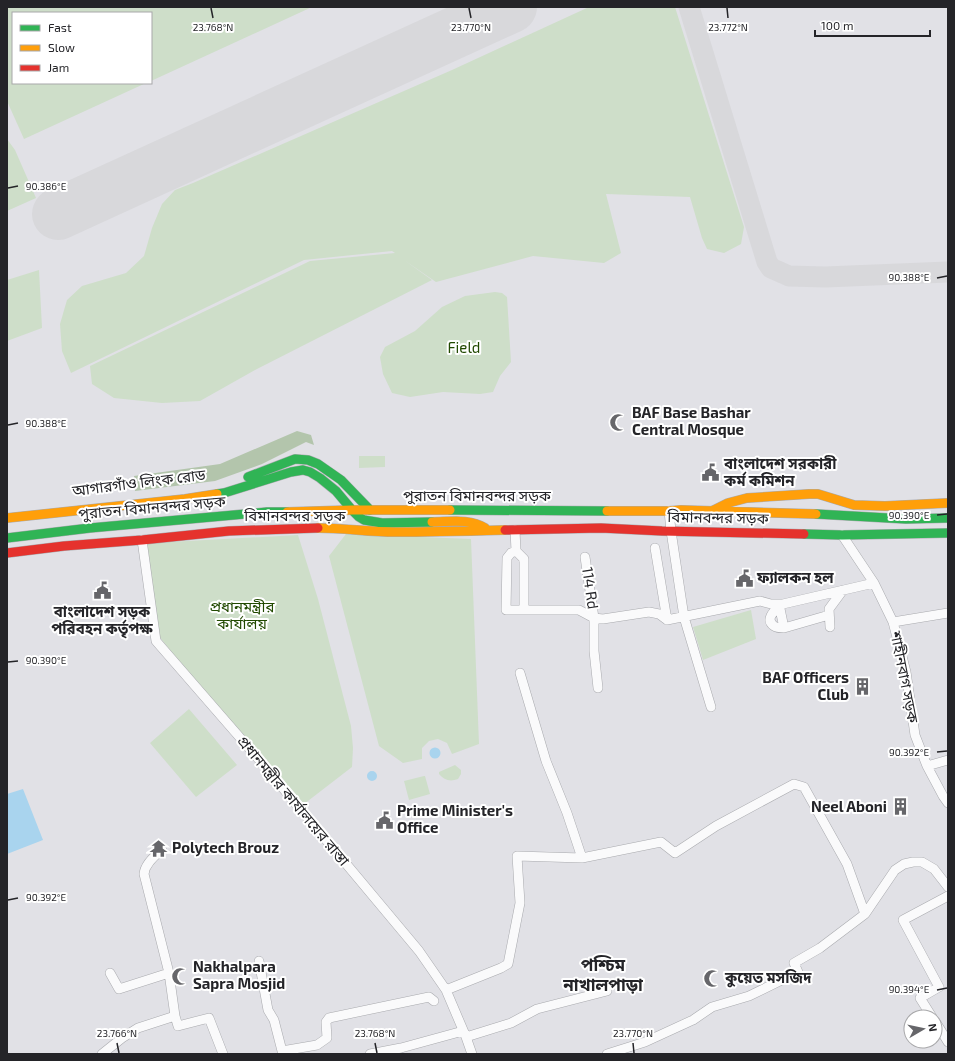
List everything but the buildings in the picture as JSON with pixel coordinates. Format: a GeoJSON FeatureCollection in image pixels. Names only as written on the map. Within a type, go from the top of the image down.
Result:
{"type":"FeatureCollection","features":[{"type":"Feature","properties":{"kind":"main road","name":"আগারগাঁও লিংক রোড"},"geometry":{"type":"LineString","coordinates":[[7,511],[119,499],[185,494],[208,490],[237,481],[295,459],[308,460],[328,470],[347,486],[370,510]]}},
{"type":"Feature","properties":{"kind":"main road","name":"আগারগাঁও লিংক রোড"},"geometry":{"type":"LineString","coordinates":[[7,518],[202,497],[224,493],[291,472],[303,470],[320,478],[336,491],[352,510]]}},
{"type":"Feature","properties":{"kind":"main road"},"geometry":{"type":"LineString","coordinates":[[712,510],[728,502],[747,498],[809,494],[818,494],[854,504],[885,506],[948,503]]}},
{"type":"Feature","properties":{"kind":"main road"},"geometry":{"type":"LineString","coordinates":[[338,510],[339,528]]}},
{"type":"Feature","properties":{"kind":"main road","name":"পুরাতন বিমানবন্দর সড়ক"},"geometry":{"type":"LineString","coordinates":[[7,538],[90,528],[267,512],[338,510],[669,511],[682,521],[712,510],[906,519],[948,518]]}},
{"type":"Feature","properties":{"kind":"main road","name":"বিমানবন্দর সড়ক"},"geometry":{"type":"LineString","coordinates":[[352,510],[359,517],[370,522],[468,522],[479,524],[488,530]]}},
{"type":"Feature","properties":{"kind":"main road"},"geometry":{"type":"LineString","coordinates":[[305,511],[306,528]]}},
{"type":"Feature","properties":{"kind":"main road","name":"বিমানবন্দর সড়ক"},"geometry":{"type":"LineString","coordinates":[[7,553],[64,546],[229,531],[306,528],[339,528],[374,532],[601,528],[671,531],[682,521],[842,535],[948,533]]}},
{"type":"Feature","properties":{"kind":"street"},"geometry":{"type":"LineString","coordinates":[[669,511],[684,618],[711,707]]}},
{"type":"Feature","properties":{"kind":"street"},"geometry":{"type":"LineString","coordinates":[[515,530],[516,551],[524,559],[524,610]]}},
{"type":"Feature","properties":{"kind":"street","name":"শাহীনবাগ সড়ক"},"geometry":{"type":"LineString","coordinates":[[842,535],[874,583],[893,622],[906,672],[915,735],[927,766],[948,803]]}},
{"type":"Feature","properties":{"kind":"street","name":"প্রধানমন্ত্রীর কার্যালয়ের রাস্তা"},"geometry":{"type":"LineString","coordinates":[[142,540],[156,641],[256,756],[419,951],[446,990],[472,1054]]}},
{"type":"Feature","properties":{"kind":"street"},"geometry":{"type":"LineString","coordinates":[[655,548],[667,620]]}},
{"type":"Feature","properties":{"kind":"street"},"geometry":{"type":"LineString","coordinates":[[516,551],[511,553],[507,558],[506,610],[578,610],[594,618],[603,619],[649,612],[659,614],[667,620],[684,618],[760,601],[779,606],[874,583]]}},
{"type":"Feature","properties":{"kind":"street","name":"114 Rd"},"geometry":{"type":"LineString","coordinates":[[585,557],[594,618],[594,651],[598,688]]}},
{"type":"Feature","properties":{"kind":"street"},"geometry":{"type":"LineString","coordinates":[[830,627],[829,609],[843,590]]}},
{"type":"Feature","properties":{"kind":"street"},"geometry":{"type":"LineString","coordinates":[[779,606],[784,628],[829,615]]}},
{"type":"Feature","properties":{"kind":"street"},"geometry":{"type":"LineString","coordinates":[[893,622],[948,613]]}},
{"type":"Feature","properties":{"kind":"street"},"geometry":{"type":"LineString","coordinates":[[520,673],[546,761],[567,814],[582,858]]}},
{"type":"Feature","properties":{"kind":"street"},"geometry":{"type":"LineString","coordinates":[[927,766],[948,760]]}},
{"type":"Feature","properties":{"kind":"street"},"geometry":{"type":"LineString","coordinates":[[446,990],[508,964],[520,903],[518,856],[582,858],[662,842],[675,853],[716,826],[794,784],[804,787],[848,864],[865,914]]}},
{"type":"Feature","properties":{"kind":"street"},"geometry":{"type":"LineString","coordinates":[[162,850],[151,859],[144,874],[169,972],[175,1016],[178,1026],[208,1018],[223,1054]]}},
{"type":"Feature","properties":{"kind":"street"},"geometry":{"type":"LineString","coordinates":[[607,1054],[645,1042],[693,1020],[712,1007],[749,996],[798,972],[794,963],[820,948],[865,914],[895,870],[904,864],[922,862],[934,869],[948,887]]}},
{"type":"Feature","properties":{"kind":"street"},"geometry":{"type":"LineString","coordinates":[[927,1009],[920,998],[939,987],[904,920],[948,896]]}},
{"type":"Feature","properties":{"kind":"street"},"geometry":{"type":"LineString","coordinates":[[258,961],[268,1010],[274,1020],[282,1051],[317,1045],[327,1038],[326,1022],[329,1018],[430,997],[434,1000]]}},
{"type":"Feature","properties":{"kind":"street"},"geometry":{"type":"LineString","coordinates":[[110,974],[119,989],[169,972]]}},
{"type":"Feature","properties":{"kind":"street"},"geometry":{"type":"LineString","coordinates":[[370,1054],[511,1023],[537,1010],[606,991]]}},
{"type":"Feature","properties":{"kind":"street"},"geometry":{"type":"LineString","coordinates":[[102,1054],[122,1038],[138,1028],[175,1016]]}},
{"type":"Feature","properties":{"kind":"green space"},"geometry":{"type":"Polygon","coordinates":[[[7,7],[312,7],[152,81],[152,12],[12,12],[12,84],[144,84],[24,139],[7,101],[7,7]]]}},
{"type":"Feature","properties":{"kind":"green space"},"geometry":{"type":"Polygon","coordinates":[[[589,7],[675,7],[744,227],[741,244],[724,253],[707,249],[702,238],[690,197],[606,194],[621,253],[604,263],[533,256],[436,282],[404,260],[432,280],[255,370],[200,401],[162,403],[114,398],[92,384],[90,366],[310,261],[395,253],[392,251],[304,260],[71,373],[62,351],[60,324],[67,300],[82,286],[126,273],[144,256],[152,228],[162,204],[175,190],[452,70],[589,7]]]}},
{"type":"Feature","properties":{"kind":"green space"},"geometry":{"type":"Polygon","coordinates":[[[7,139],[15,150],[36,198],[7,211],[7,139]]]}},
{"type":"Feature","properties":{"kind":"green space"},"geometry":{"type":"Polygon","coordinates":[[[39,270],[42,328],[7,341],[7,280],[39,270]]]}},
{"type":"Feature","properties":{"kind":"green space","name":"Field"},"geometry":{"type":"Polygon","coordinates":[[[495,292],[502,293],[507,297],[511,362],[500,376],[493,392],[480,394],[443,392],[410,397],[392,393],[383,374],[380,357],[385,347],[415,331],[442,307],[465,296],[495,292]]]}},
{"type":"Feature","properties":{"kind":"green space"},"geometry":{"type":"Polygon","coordinates":[[[297,431],[311,435],[314,445],[306,442],[262,464],[215,481],[135,491],[134,476],[220,464],[297,431]]]}},
{"type":"Feature","properties":{"kind":"green space"},"geometry":{"type":"Polygon","coordinates":[[[359,456],[385,456],[385,467],[359,468],[359,456]]]}},
{"type":"Feature","properties":{"kind":"green space"},"geometry":{"type":"Polygon","coordinates":[[[346,534],[471,539],[479,744],[452,754],[447,743],[438,739],[429,741],[422,748],[422,759],[403,763],[379,746],[329,556],[346,534]]]}},
{"type":"Feature","properties":{"kind":"green space","name":"প্রধানমন্ত্রীর কার্যালয়"},"geometry":{"type":"Polygon","coordinates":[[[298,535],[318,599],[351,726],[353,748],[352,767],[304,804],[194,680],[158,635],[147,544],[298,535]]]}},
{"type":"Feature","properties":{"kind":"green space"},"geometry":{"type":"Polygon","coordinates":[[[751,610],[756,639],[703,660],[693,627],[751,610]]]}},
{"type":"Feature","properties":{"kind":"green space"},"geometry":{"type":"Polygon","coordinates":[[[189,709],[237,765],[196,797],[150,743],[189,709]]]}},
{"type":"Feature","properties":{"kind":"green space"},"geometry":{"type":"Polygon","coordinates":[[[455,765],[461,770],[461,774],[458,779],[447,780],[439,774],[439,772],[455,765]]]}},
{"type":"Feature","properties":{"kind":"green space"},"geometry":{"type":"Polygon","coordinates":[[[425,776],[430,794],[409,800],[404,781],[425,776]]]}},
{"type":"Feature","properties":{"kind":"water"},"geometry":{"type":"Polygon","coordinates":[[[435,747],[439,749],[441,753],[439,757],[435,759],[431,757],[429,753],[431,749],[435,747]]]}},
{"type":"Feature","properties":{"kind":"water"},"geometry":{"type":"Polygon","coordinates":[[[372,771],[377,776],[372,781],[367,776],[372,771]]]}},
{"type":"Feature","properties":{"kind":"water"},"geometry":{"type":"Polygon","coordinates":[[[23,789],[43,840],[7,854],[7,794],[23,789]]]}},
{"type":"Feature","properties":{"kind":"taxiway"},"geometry":{"type":"LineString","coordinates":[[689,7],[767,262],[771,268],[789,276],[825,277],[948,272]]}},
{"type":"Feature","properties":{"kind":"runway"},"geometry":{"type":"LineString","coordinates":[[58,214],[511,7]]}},
{"type":"Feature","properties":{"kind":"traffic: fast"},"geometry":{"type":"LineString","coordinates":[[248,477],[295,459],[308,460],[318,464],[341,480],[370,510]]}},
{"type":"Feature","properties":{"kind":"traffic: fast"},"geometry":{"type":"LineString","coordinates":[[217,494],[291,472],[303,470],[320,478],[336,491],[352,510],[364,520],[382,523],[432,522]]}},
{"type":"Feature","properties":{"kind":"traffic: fast"},"geometry":{"type":"LineString","coordinates":[[450,510],[607,511]]}},
{"type":"Feature","properties":{"kind":"traffic: fast"},"geometry":{"type":"LineString","coordinates":[[7,538],[90,528],[267,512],[287,512]]}},
{"type":"Feature","properties":{"kind":"traffic: fast"},"geometry":{"type":"LineString","coordinates":[[816,514],[906,519],[948,518]]}},
{"type":"Feature","properties":{"kind":"traffic: fast"},"geometry":{"type":"LineString","coordinates":[[804,534],[842,535],[948,533]]}},
{"type":"Feature","properties":{"kind":"traffic: slow"},"geometry":{"type":"LineString","coordinates":[[7,518],[185,499],[217,494]]}},
{"type":"Feature","properties":{"kind":"traffic: slow"},"geometry":{"type":"LineString","coordinates":[[712,511],[728,503],[747,498],[809,494],[818,494],[854,505],[885,506],[948,503]]}},
{"type":"Feature","properties":{"kind":"traffic: slow"},"geometry":{"type":"LineString","coordinates":[[287,512],[352,510],[450,510]]}},
{"type":"Feature","properties":{"kind":"traffic: slow"},"geometry":{"type":"LineString","coordinates":[[607,511],[681,510],[816,514]]}},
{"type":"Feature","properties":{"kind":"traffic: slow"},"geometry":{"type":"LineString","coordinates":[[432,522],[466,522],[485,528]]}},
{"type":"Feature","properties":{"kind":"traffic: slow"},"geometry":{"type":"LineString","coordinates":[[318,528],[395,532],[505,530]]}},
{"type":"Feature","properties":{"kind":"traffic: jam"},"geometry":{"type":"LineString","coordinates":[[7,553],[64,546],[229,531],[318,528]]}},
{"type":"Feature","properties":{"kind":"traffic: jam"},"geometry":{"type":"LineString","coordinates":[[505,530],[601,528],[804,534]]}},
{"type":"Feature","properties":{"kind":"place","name":"BAF Base Bashar Central Mosque"},"geometry":{"type":"Point","coordinates":[619,422]}},
{"type":"Feature","properties":{"kind":"place","name":"বাংলাদেশ সরকারী কর্ম কমিশন"},"geometry":{"type":"Point","coordinates":[711,473]}},
{"type":"Feature","properties":{"kind":"place","name":"ফ্যালকন হল"},"geometry":{"type":"Point","coordinates":[744,578]}},
{"type":"Feature","properties":{"kind":"place","name":"বাংলাদেশ সড়ক পরিবহন কর্তৃপক্ষ"},"geometry":{"type":"Point","coordinates":[102,591]}},
{"type":"Feature","properties":{"kind":"place","name":"BAF Officers Club"},"geometry":{"type":"Point","coordinates":[862,687]}},
{"type":"Feature","properties":{"kind":"place","name":"Neel Aboni"},"geometry":{"type":"Point","coordinates":[900,807]}},
{"type":"Feature","properties":{"kind":"place","name":"Prime Minister's Office"},"geometry":{"type":"Point","coordinates":[384,820]}},
{"type":"Feature","properties":{"kind":"place","name":"Polytech Brouz"},"geometry":{"type":"Point","coordinates":[159,848]}},
{"type":"Feature","properties":{"kind":"place","name":"Nakhalpara Sapra Mosjid"},"geometry":{"type":"Point","coordinates":[180,976]}},
{"type":"Feature","properties":{"kind":"place","name":"কুয়েত মসজিদ"},"geometry":{"type":"Point","coordinates":[712,978]}},
{"type":"Feature","properties":{"kind":"district","name":"পশ্চিম নাখালপাড়া"},"geometry":{"type":"Point","coordinates":[603,975]}}]}
